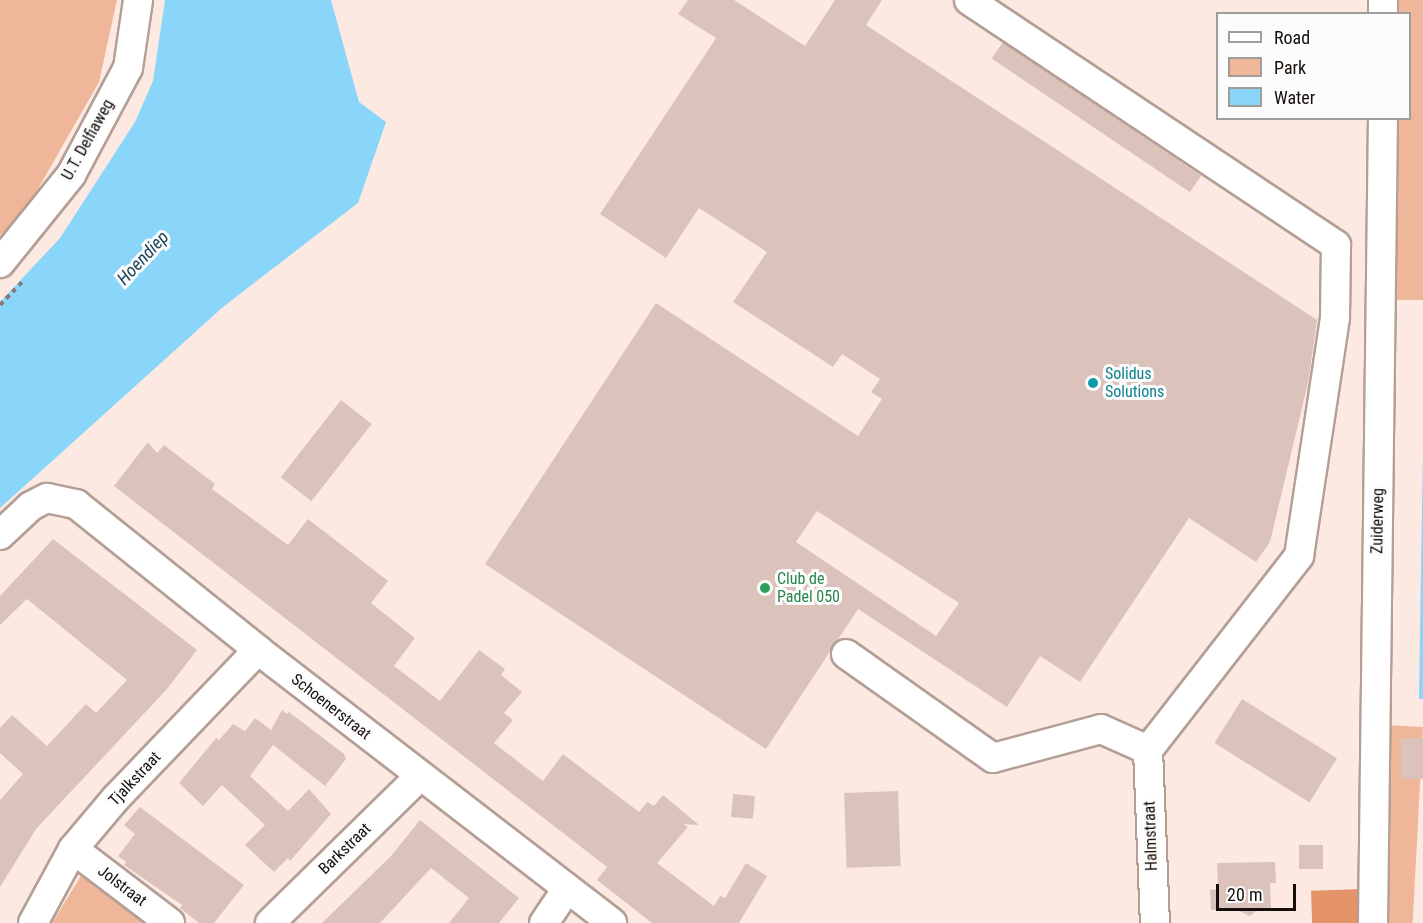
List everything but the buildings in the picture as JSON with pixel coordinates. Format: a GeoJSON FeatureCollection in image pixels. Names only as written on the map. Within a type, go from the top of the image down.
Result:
{"type":"FeatureCollection","features":[{"type":"Feature","properties":{"kind":"street","name":"U.T. Delfiaweg"},"geometry":{"type":"LineString","coordinates":[[0,263],[71,175],[128,68],[138,0]]}},
{"type":"Feature","properties":{"kind":"street"},"geometry":{"type":"LineString","coordinates":[[846,654],[993,759],[1101,729],[1148,750],[1299,556],[1335,317],[1336,245],[969,0]]}},
{"type":"Feature","properties":{"kind":"street","name":"Zuiderweg"},"geometry":{"type":"LineString","coordinates":[[1373,923],[1383,120]]}},
{"type":"Feature","properties":{"kind":"street","name":"Schoenerstraat"},"geometry":{"type":"LineString","coordinates":[[0,535],[31,506],[47,498],[63,499],[76,504],[258,650],[566,890],[612,923]]}},
{"type":"Feature","properties":{"kind":"street","name":"Tjalkstraat"},"geometry":{"type":"LineString","coordinates":[[33,923],[73,849],[116,798],[258,650]]}},
{"type":"Feature","properties":{"kind":"street","name":"Halmstraat"},"geometry":{"type":"LineString","coordinates":[[1148,750],[1155,923]]}},
{"type":"Feature","properties":{"kind":"street","name":"Barkstraat"},"geometry":{"type":"LineString","coordinates":[[270,923],[420,776]]}},
{"type":"Feature","properties":{"kind":"street","name":"Jolstraat"},"geometry":{"type":"LineString","coordinates":[[73,849],[170,923]]}},
{"type":"Feature","properties":{"kind":"street"},"geometry":{"type":"LineString","coordinates":[[544,923],[566,890]]}},
{"type":"Feature","properties":{"kind":"green space"},"geometry":{"type":"Polygon","coordinates":[[[0,0],[117,0],[99,82],[22,217],[0,235],[0,0]]]}},
{"type":"Feature","properties":{"kind":"green space"},"geometry":{"type":"Polygon","coordinates":[[[1393,0],[1423,0],[1423,300],[1389,300],[1392,120],[1411,120],[1411,12],[1393,12],[1393,0]]]}},
{"type":"Feature","properties":{"kind":"green space"},"geometry":{"type":"Polygon","coordinates":[[[1386,725],[1423,727],[1413,923],[1376,923],[1386,725]]]}},
{"type":"Feature","properties":{"kind":"green space"},"geometry":{"type":"Polygon","coordinates":[[[87,866],[159,923],[52,923],[87,866]]]}},
{"type":"Feature","properties":{"kind":"shaded area"},"geometry":{"type":"Polygon","coordinates":[[[1362,889],[1363,923],[1312,923],[1311,891],[1362,889]]]}},
{"type":"Feature","properties":{"kind":"water","name":"Hoendiep"},"geometry":{"type":"Polygon","coordinates":[[[165,0],[331,0],[359,102],[386,122],[358,203],[223,307],[0,508],[0,302],[60,238],[135,122],[153,81],[165,0]]]}},
{"type":"Feature","properties":{"kind":"water"},"geometry":{"type":"Polygon","coordinates":[[[1423,451],[1423,699],[1419,699],[1421,568],[1423,451]]]}},
{"type":"Feature","properties":{"kind":"place","name":"Solidus Solutions"},"geometry":{"type":"Point","coordinates":[1093,383]}},
{"type":"Feature","properties":{"kind":"place","name":"Club de Padel 050"},"geometry":{"type":"Point","coordinates":[765,588]}}]}
